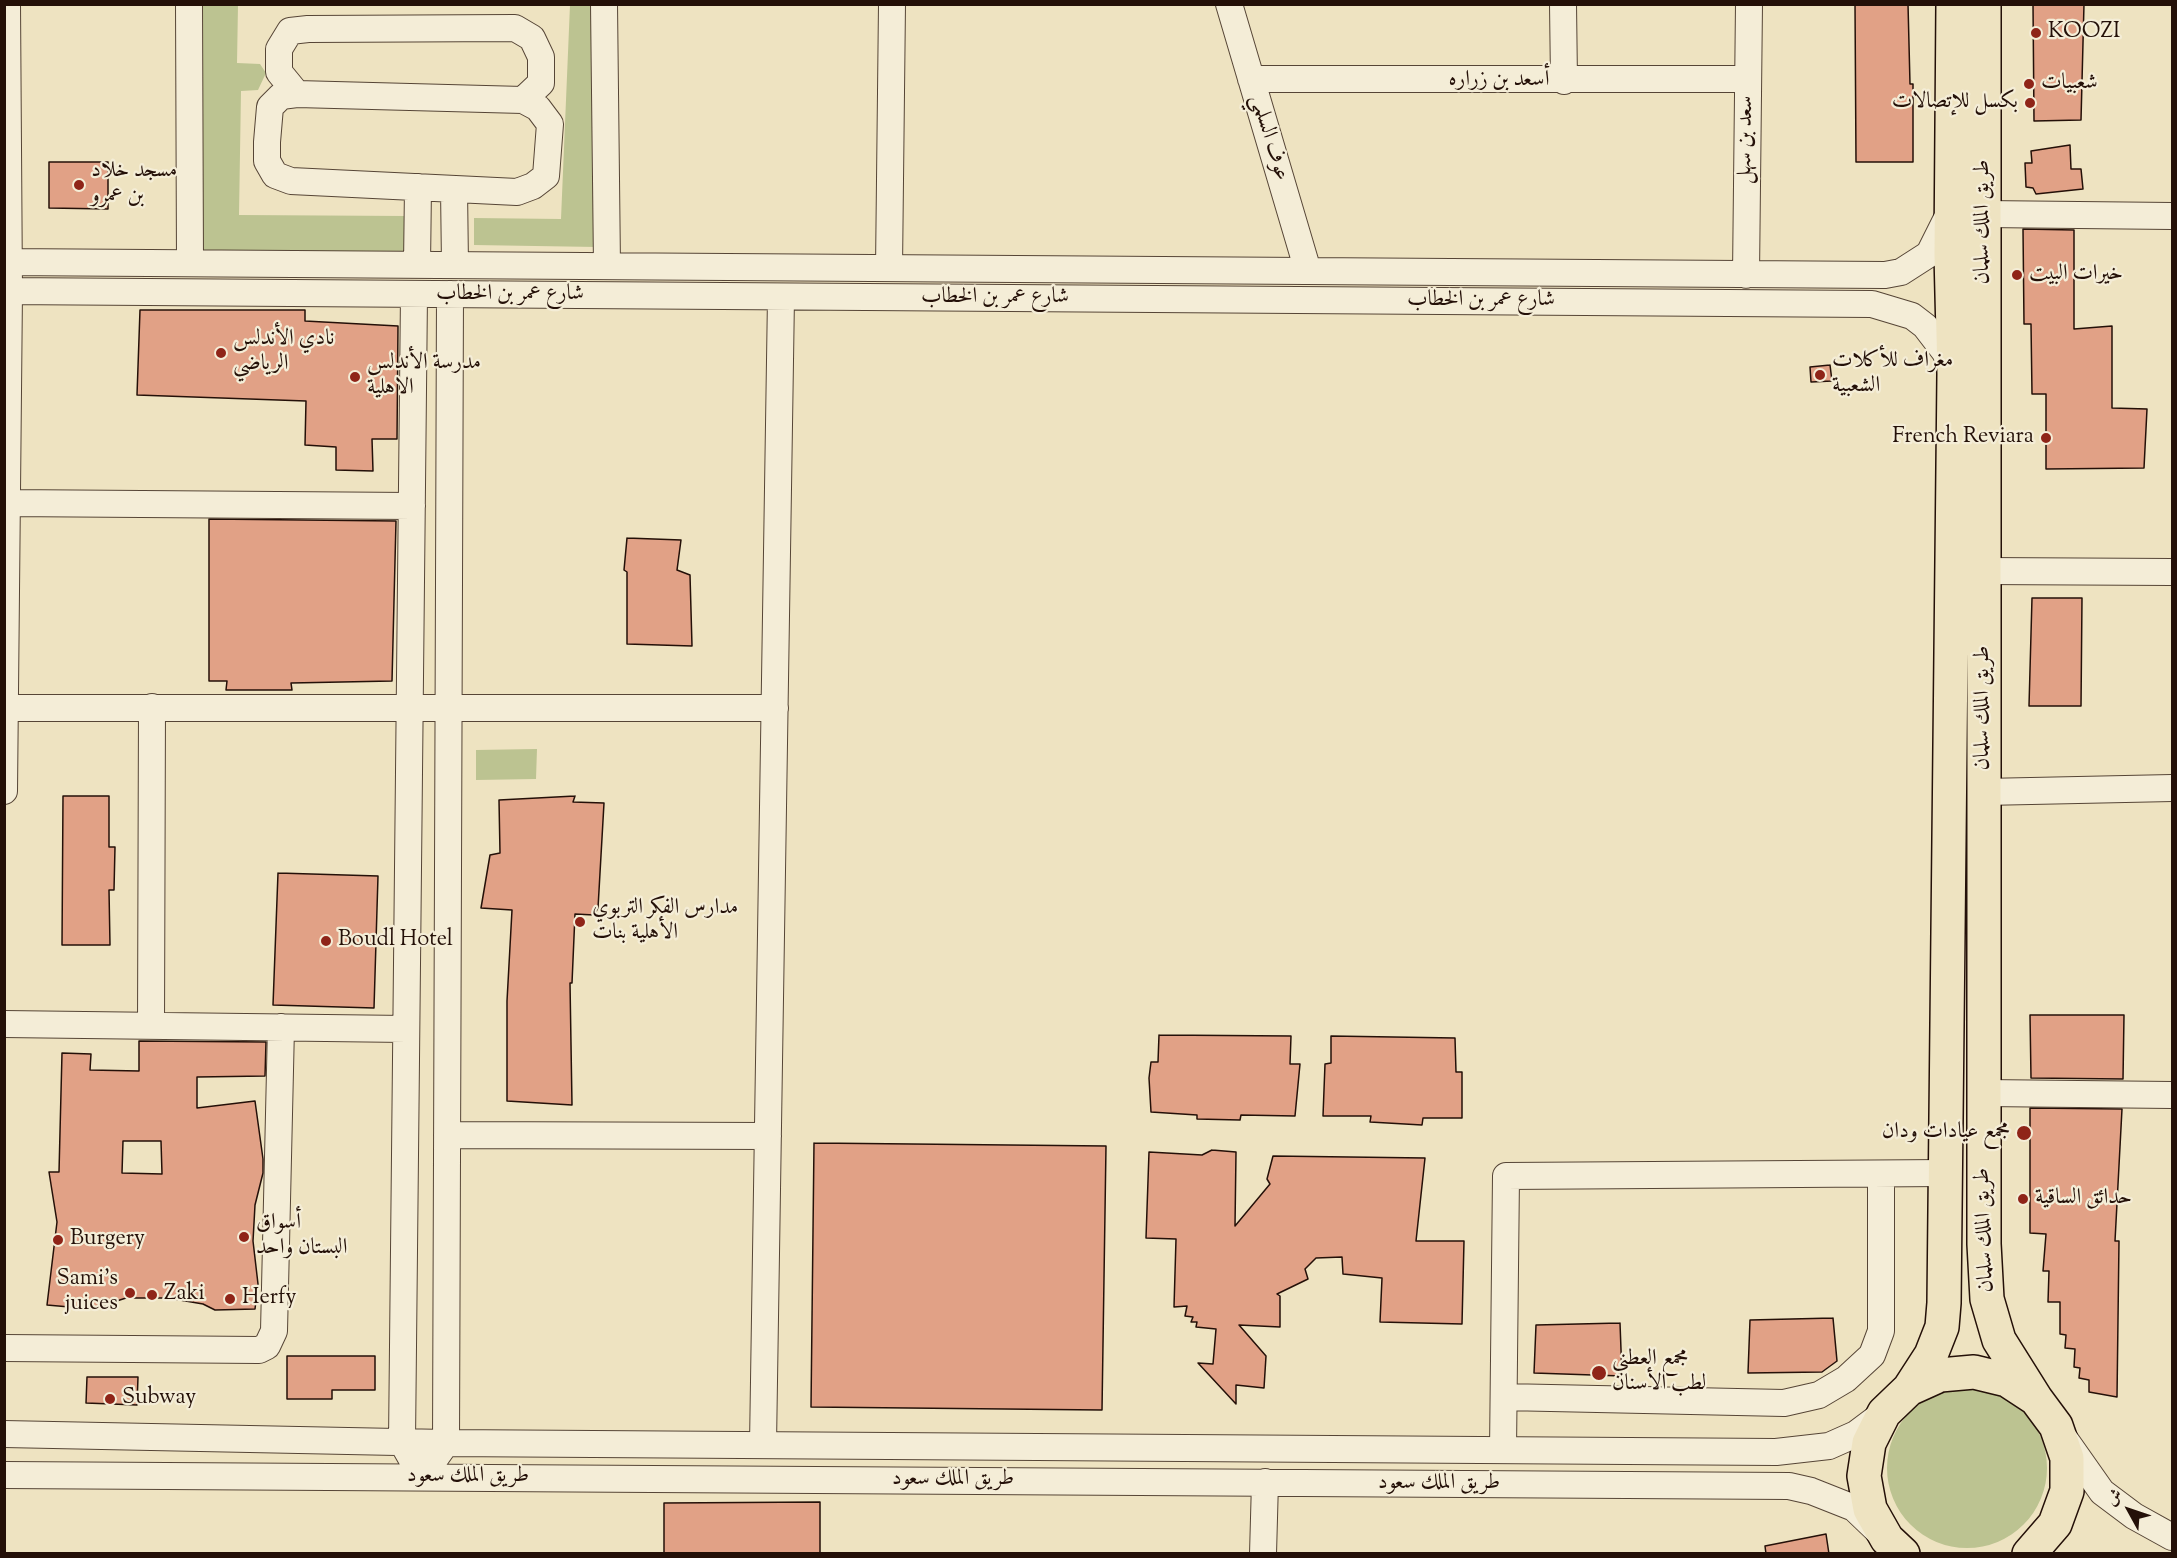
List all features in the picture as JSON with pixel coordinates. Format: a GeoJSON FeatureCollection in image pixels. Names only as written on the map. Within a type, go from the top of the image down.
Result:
{"type":"FeatureCollection","features":[{"type":"Feature","properties":{"kind":"main road","name":"طريق الملك سلمان"},"geometry":{"type":"LineString","coordinates":[[1909,1389],[1930,1355],[1942,1328],[1954,374],[1953,4]]}},
{"type":"Feature","properties":{"kind":"main road","name":"طريق الملك سلمان"},"geometry":{"type":"LineString","coordinates":[[1984,4],[1984,1093],[1987,1299],[1999,1341],[2056,1426],[2067,1458],[2067,1491],[2055,1524],[2032,1552]]}},
{"type":"Feature","properties":{"kind":"main road"},"geometry":{"type":"LineString","coordinates":[[1895,1546],[1870,1509],[1864,1476],[1869,1443],[1884,1413],[1909,1389],[1940,1375],[1974,1372],[2007,1380],[2036,1399]]}},
{"type":"Feature","properties":{"kind":"street"},"geometry":{"type":"LineString","coordinates":[[4,791],[7,503],[7,4]]}},
{"type":"Feature","properties":{"kind":"street"},"geometry":{"type":"LineString","coordinates":[[189,4],[190,263]]}},
{"type":"Feature","properties":{"kind":"street"},"geometry":{"type":"LineString","coordinates":[[604,4],[607,266]]}},
{"type":"Feature","properties":{"kind":"street"},"geometry":{"type":"LineString","coordinates":[[889,268],[892,4]]}},
{"type":"Feature","properties":{"kind":"street","name":"عوف السلمي"},"geometry":{"type":"LineString","coordinates":[[1228,4],[1308,271]]}},
{"type":"Feature","properties":{"kind":"street"},"geometry":{"type":"LineString","coordinates":[[1563,4],[1564,81]]}},
{"type":"Feature","properties":{"kind":"street","name":"سعد بن سهل"},"geometry":{"type":"LineString","coordinates":[[1746,275],[1749,4]]}},
{"type":"Feature","properties":{"kind":"street"},"geometry":{"type":"LineString","coordinates":[[297,94],[279,72],[279,50],[290,31],[308,28],[515,28],[532,38],[541,57],[541,82],[524,100]]}},
{"type":"Feature","properties":{"kind":"street","name":"أسعد بن زراره"},"geometry":{"type":"LineString","coordinates":[[1251,79],[1564,81],[1748,79]]}},
{"type":"Feature","properties":{"kind":"street"},"geometry":{"type":"LineString","coordinates":[[297,94],[524,100],[538,108],[550,124],[546,176],[533,186],[517,192],[291,181],[275,175],[267,161],[270,107],[281,96],[297,94]]}},
{"type":"Feature","properties":{"kind":"street"},"geometry":{"type":"LineString","coordinates":[[417,265],[418,187]]}},
{"type":"Feature","properties":{"kind":"street"},"geometry":{"type":"LineString","coordinates":[[454,189],[455,265]]}},
{"type":"Feature","properties":{"kind":"street","name":"شارع عمر بن الخطاب"},"geometry":{"type":"LineString","coordinates":[[7,262],[1871,275],[1901,272],[1929,254],[1952,208]]}},
{"type":"Feature","properties":{"kind":"street"},"geometry":{"type":"LineString","coordinates":[[1984,214],[2172,216]]}},
{"type":"Feature","properties":{"kind":"street","name":"شارع عمر بن الخطاب"},"geometry":{"type":"LineString","coordinates":[[7,291],[1872,304],[1912,316],[1925,326],[1945,352],[1954,374]]}},
{"type":"Feature","properties":{"kind":"street"},"geometry":{"type":"LineString","coordinates":[[414,294],[402,1442],[422,1477],[446,1443],[450,294]]}},
{"type":"Feature","properties":{"kind":"street"},"geometry":{"type":"LineString","coordinates":[[763,1444],[781,297]]}},
{"type":"Feature","properties":{"kind":"street"},"geometry":{"type":"LineString","coordinates":[[7,503],[412,506]]}},
{"type":"Feature","properties":{"kind":"street"},"geometry":{"type":"LineString","coordinates":[[1984,571],[2172,572]]}},
{"type":"Feature","properties":{"kind":"street"},"geometry":{"type":"LineString","coordinates":[[151,1026],[152,707]]}},
{"type":"Feature","properties":{"kind":"street"},"geometry":{"type":"LineString","coordinates":[[5,708],[775,708]]}},
{"type":"Feature","properties":{"kind":"street"},"geometry":{"type":"LineString","coordinates":[[1984,792],[2172,788]]}},
{"type":"Feature","properties":{"kind":"street"},"geometry":{"type":"LineString","coordinates":[[4,1024],[406,1029]]}},
{"type":"Feature","properties":{"kind":"street"},"geometry":{"type":"LineString","coordinates":[[4,1348],[260,1350],[267,1346],[274,1331],[281,1027]]}},
{"type":"Feature","properties":{"kind":"street"},"geometry":{"type":"LineString","coordinates":[[1984,1093],[2172,1095]]}},
{"type":"Feature","properties":{"kind":"street"},"geometry":{"type":"LineString","coordinates":[[447,1135],[768,1136]]}},
{"type":"Feature","properties":{"kind":"street"},"geometry":{"type":"LineString","coordinates":[[1503,1450],[1506,1176],[1945,1173]]}},
{"type":"Feature","properties":{"kind":"street"},"geometry":{"type":"LineString","coordinates":[[1504,1397],[1784,1403],[1800,1402],[1819,1395],[1846,1379],[1872,1355],[1881,1331],[1881,1174]]}},
{"type":"Feature","properties":{"kind":"street","name":"طريق الملك سعود"},"geometry":{"type":"LineString","coordinates":[[4,1434],[446,1443],[1798,1451],[1828,1446],[1856,1434],[1884,1413]]}},
{"type":"Feature","properties":{"kind":"street"},"geometry":{"type":"LineString","coordinates":[[2056,1426],[2102,1492],[2134,1516],[2172,1537]]}},
{"type":"Feature","properties":{"kind":"street","name":"طريق الملك سعود"},"geometry":{"type":"LineString","coordinates":[[4,1475],[1789,1486],[1811,1491],[1854,1508],[1895,1546]]}},
{"type":"Feature","properties":{"kind":"street"},"geometry":{"type":"LineString","coordinates":[[1263,1554],[1265,1482]]}},
{"type":"Feature","properties":{"kind":"green space"},"geometry":{"type":"Polygon","coordinates":[[[202,5],[238,5],[237,63],[260,64],[266,73],[258,90],[241,91],[239,215],[405,216],[404,254],[199,252],[202,5]]]}},
{"type":"Feature","properties":{"kind":"green space"},"geometry":{"type":"Polygon","coordinates":[[[570,5],[592,5],[592,122],[600,127],[597,247],[474,245],[474,218],[561,219],[570,5]]]}},
{"type":"Feature","properties":{"kind":"green space"},"geometry":{"type":"Polygon","coordinates":[[[537,749],[536,779],[476,780],[476,750],[537,749]]]}},
{"type":"Feature","properties":{"kind":"green space"},"geometry":{"type":"Polygon","coordinates":[[[1967,1388],[1998,1394],[2023,1412],[2041,1437],[2047,1468],[2041,1499],[2023,1524],[1998,1542],[1967,1548],[1936,1542],[1911,1524],[1893,1499],[1887,1468],[1893,1437],[1911,1412],[1936,1394],[1967,1388]]]}},
{"type":"Feature","properties":{"kind":"building"},"geometry":{"type":"Polygon","coordinates":[[[1855,4],[1908,4],[1910,84],[1913,84],[1913,162],[1856,162],[1855,4]]]}},
{"type":"Feature","properties":{"kind":"building"},"geometry":{"type":"Polygon","coordinates":[[[2033,4],[2084,4],[2081,120],[2034,121],[2033,4]]]}},
{"type":"Feature","properties":{"kind":"building"},"geometry":{"type":"Polygon","coordinates":[[[2070,145],[2071,169],[2081,169],[2083,189],[2036,194],[2033,188],[2026,187],[2025,163],[2032,163],[2031,151],[2070,145]]]}},
{"type":"Feature","properties":{"kind":"building","name":"مسجد خلاد بن عمرو"},"geometry":{"type":"Polygon","coordinates":[[[49,162],[108,162],[108,209],[49,208],[49,162]]]}},
{"type":"Feature","properties":{"kind":"building"},"geometry":{"type":"Polygon","coordinates":[[[2023,229],[2074,230],[2074,329],[2112,326],[2112,408],[2147,409],[2144,468],[2046,469],[2046,394],[2032,394],[2031,324],[2024,324],[2023,229]]]}},
{"type":"Feature","properties":{"kind":"building"},"geometry":{"type":"Polygon","coordinates":[[[140,310],[305,310],[305,321],[398,326],[397,439],[372,439],[373,471],[336,470],[336,447],[305,445],[306,401],[137,395],[140,310]]]}},
{"type":"Feature","properties":{"kind":"building"},"geometry":{"type":"Polygon","coordinates":[[[1830,365],[1832,381],[1811,382],[1810,367],[1830,365]]]}},
{"type":"Feature","properties":{"kind":"building"},"geometry":{"type":"Polygon","coordinates":[[[209,519],[396,521],[392,681],[291,683],[292,690],[226,690],[227,681],[209,681],[209,519]]]}},
{"type":"Feature","properties":{"kind":"building"},"geometry":{"type":"Polygon","coordinates":[[[627,538],[681,540],[677,570],[690,575],[692,646],[627,644],[627,572],[624,570],[627,538]]]}},
{"type":"Feature","properties":{"kind":"building"},"geometry":{"type":"Polygon","coordinates":[[[2032,598],[2082,598],[2081,706],[2029,706],[2032,598]]]}},
{"type":"Feature","properties":{"kind":"building"},"geometry":{"type":"Polygon","coordinates":[[[63,796],[109,796],[109,847],[115,847],[114,890],[109,890],[110,945],[62,945],[63,796]]]}},
{"type":"Feature","properties":{"kind":"building"},"geometry":{"type":"Polygon","coordinates":[[[575,796],[573,802],[604,803],[598,908],[594,915],[575,914],[572,983],[570,983],[572,1105],[507,1101],[507,1001],[512,910],[481,908],[490,855],[500,853],[499,800],[575,796]]]}},
{"type":"Feature","properties":{"kind":"building","name":"Boudl Hotel"},"geometry":{"type":"Polygon","coordinates":[[[278,873],[378,876],[374,1008],[273,1005],[278,873]]]}},
{"type":"Feature","properties":{"kind":"building"},"geometry":{"type":"Polygon","coordinates":[[[2030,1015],[2124,1015],[2123,1079],[2031,1078],[2030,1015]]]}},
{"type":"Feature","properties":{"kind":"building"},"geometry":{"type":"Polygon","coordinates":[[[1159,1035],[1291,1036],[1290,1064],[1300,1064],[1295,1116],[1241,1115],[1240,1120],[1197,1119],[1197,1115],[1151,1112],[1149,1078],[1151,1062],[1158,1062],[1159,1035]]]}},
{"type":"Feature","properties":{"kind":"building"},"geometry":{"type":"Polygon","coordinates":[[[1331,1036],[1455,1038],[1456,1072],[1462,1072],[1462,1118],[1423,1118],[1422,1125],[1370,1122],[1371,1116],[1323,1116],[1325,1064],[1331,1063],[1331,1036]]]}},
{"type":"Feature","properties":{"kind":"building"},"geometry":{"type":"Polygon","coordinates":[[[139,1041],[266,1042],[265,1076],[197,1077],[197,1108],[255,1101],[263,1173],[255,1205],[253,1241],[258,1284],[255,1309],[215,1310],[203,1304],[168,1298],[126,1298],[92,1309],[47,1305],[57,1222],[49,1172],[59,1172],[62,1053],[91,1054],[90,1070],[139,1071],[139,1041]],[[123,1141],[122,1173],[162,1174],[161,1141],[123,1141]]]}},
{"type":"Feature","properties":{"kind":"building"},"geometry":{"type":"Polygon","coordinates":[[[2030,1108],[2122,1109],[2115,1241],[2119,1241],[2117,1397],[2089,1392],[2089,1380],[2079,1378],[2080,1368],[2074,1367],[2075,1349],[2065,1348],[2066,1335],[2060,1334],[2060,1302],[2048,1302],[2049,1271],[2043,1271],[2046,1234],[2030,1233],[2030,1108]]]}},
{"type":"Feature","properties":{"kind":"building"},"geometry":{"type":"Polygon","coordinates":[[[814,1143],[1106,1146],[1102,1410],[811,1407],[814,1143]]]}},
{"type":"Feature","properties":{"kind":"building"},"geometry":{"type":"Polygon","coordinates":[[[1212,1150],[1236,1152],[1235,1226],[1270,1184],[1267,1179],[1273,1156],[1425,1158],[1416,1241],[1464,1241],[1462,1324],[1380,1322],[1382,1278],[1343,1274],[1342,1257],[1316,1258],[1305,1269],[1308,1279],[1277,1294],[1280,1296],[1280,1327],[1239,1325],[1266,1356],[1264,1388],[1236,1385],[1236,1404],[1198,1363],[1213,1364],[1216,1329],[1196,1327],[1197,1322],[1191,1322],[1193,1317],[1185,1316],[1187,1306],[1174,1307],[1176,1239],[1146,1238],[1149,1152],[1202,1155],[1212,1150]]]}},
{"type":"Feature","properties":{"kind":"building"},"geometry":{"type":"Polygon","coordinates":[[[1833,1318],[1837,1361],[1822,1372],[1748,1373],[1750,1320],[1833,1318]]]}},
{"type":"Feature","properties":{"kind":"building"},"geometry":{"type":"Polygon","coordinates":[[[1620,1323],[1622,1376],[1534,1373],[1536,1325],[1620,1323]]]}},
{"type":"Feature","properties":{"kind":"building"},"geometry":{"type":"Polygon","coordinates":[[[287,1356],[375,1356],[375,1390],[332,1390],[332,1399],[287,1399],[287,1356]]]}},
{"type":"Feature","properties":{"kind":"building"},"geometry":{"type":"Polygon","coordinates":[[[87,1377],[138,1377],[137,1405],[86,1403],[87,1377]]]}},
{"type":"Feature","properties":{"kind":"building"},"geometry":{"type":"Polygon","coordinates":[[[820,1502],[820,1554],[664,1554],[664,1503],[820,1502]]]}},
{"type":"Feature","properties":{"kind":"building"},"geometry":{"type":"Polygon","coordinates":[[[1826,1534],[1829,1554],[1766,1554],[1765,1546],[1826,1534]]]}},
{"type":"Feature","properties":{"kind":"place","name":"KOOZI"},"geometry":{"type":"Point","coordinates":[2036,33]}},
{"type":"Feature","properties":{"kind":"place","name":"شعبيات"},"geometry":{"type":"Point","coordinates":[2029,84]}},
{"type":"Feature","properties":{"kind":"place","name":"بكسل للإتصالات"},"geometry":{"type":"Point","coordinates":[2030,103]}},
{"type":"Feature","properties":{"kind":"place","name":"مسجد خلاد بن عمرو"},"geometry":{"type":"Point","coordinates":[79,185]}},
{"type":"Feature","properties":{"kind":"place","name":"خيرات البيت"},"geometry":{"type":"Point","coordinates":[2017,275]}},
{"type":"Feature","properties":{"kind":"place","name":"نادي الأندلس الرياضي"},"geometry":{"type":"Point","coordinates":[221,353]}},
{"type":"Feature","properties":{"kind":"place","name":"مغراف للأكلات الشعبية"},"geometry":{"type":"Point","coordinates":[1820,375]}},
{"type":"Feature","properties":{"kind":"place","name":"مدرسة الأندلس الاهلية"},"geometry":{"type":"Point","coordinates":[355,377]}},
{"type":"Feature","properties":{"kind":"place","name":"French Reviara"},"geometry":{"type":"Point","coordinates":[2046,438]}},
{"type":"Feature","properties":{"kind":"place","name":"مدارس الفكر التربوي الأهلية بنات"},"geometry":{"type":"Point","coordinates":[580,922]}},
{"type":"Feature","properties":{"kind":"place","name":"Boudl Hotel"},"geometry":{"type":"Point","coordinates":[326,941]}},
{"type":"Feature","properties":{"kind":"place","name":"مجمع عيادات ودان"},"geometry":{"type":"Point","coordinates":[2024,1133]}},
{"type":"Feature","properties":{"kind":"place","name":"حدائق الساقية"},"geometry":{"type":"Point","coordinates":[2023,1199]}},
{"type":"Feature","properties":{"kind":"place","name":"أسواق البستان واحد"},"geometry":{"type":"Point","coordinates":[244,1237]}},
{"type":"Feature","properties":{"kind":"place","name":"Burgery"},"geometry":{"type":"Point","coordinates":[58,1240]}},
{"type":"Feature","properties":{"kind":"place","name":"Sami's juices"},"geometry":{"type":"Point","coordinates":[130,1293]}},
{"type":"Feature","properties":{"kind":"place","name":"Zaki"},"geometry":{"type":"Point","coordinates":[152,1295]}},
{"type":"Feature","properties":{"kind":"place","name":"Herfy"},"geometry":{"type":"Point","coordinates":[230,1299]}},
{"type":"Feature","properties":{"kind":"place","name":"مجمع العطني لطب الأسنان"},"geometry":{"type":"Point","coordinates":[1599,1373]}},
{"type":"Feature","properties":{"kind":"place","name":"Subway"},"geometry":{"type":"Point","coordinates":[110,1399]}}]}
